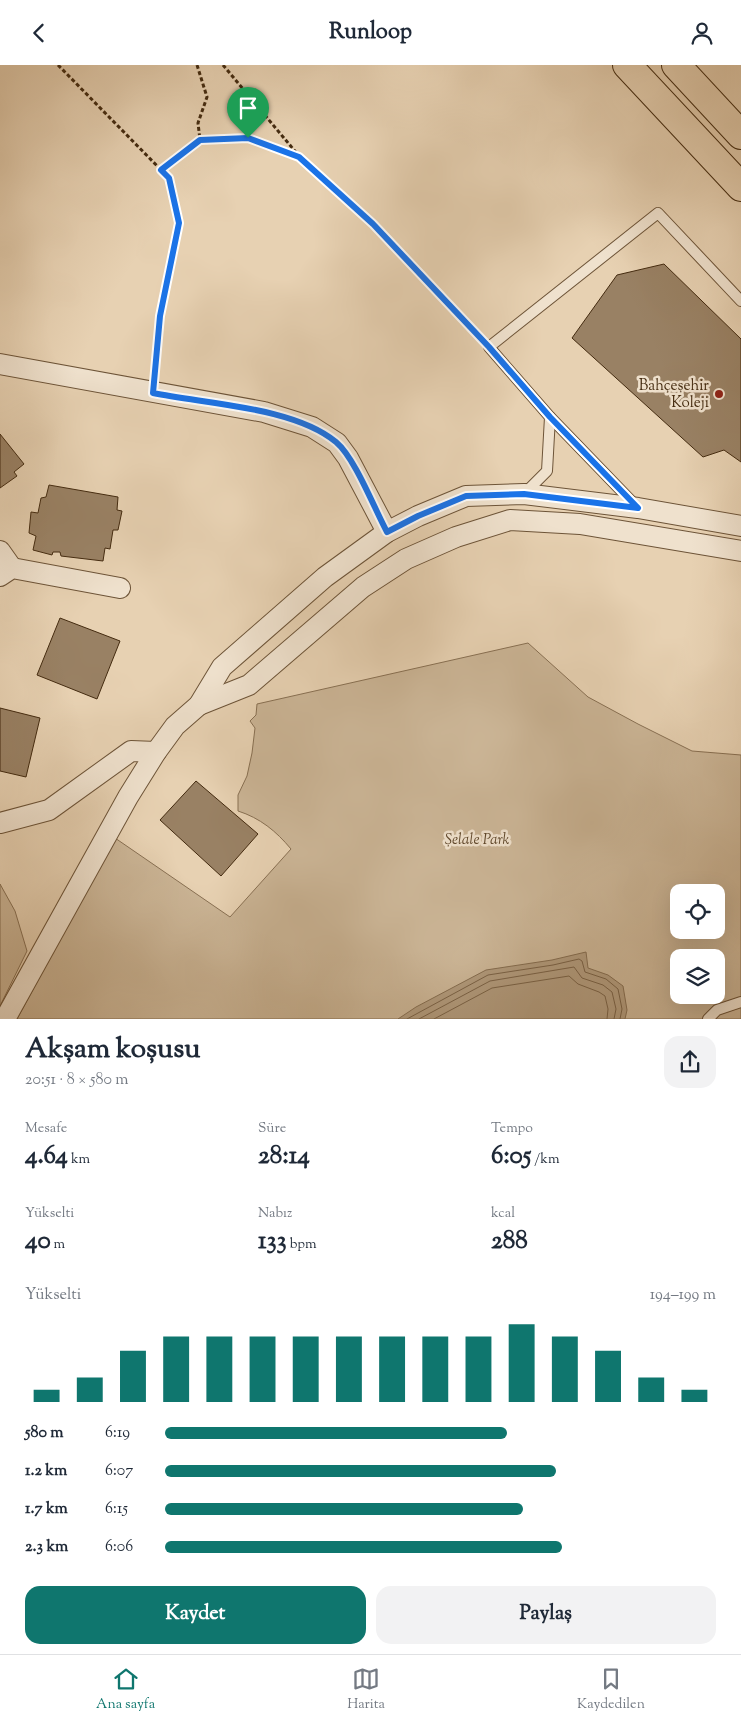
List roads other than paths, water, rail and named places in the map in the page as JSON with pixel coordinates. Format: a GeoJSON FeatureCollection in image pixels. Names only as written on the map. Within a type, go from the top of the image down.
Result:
{"type":"FeatureCollection","features":[{"type":"Feature","properties":{"kind":"main road"},"geometry":{"type":"LineString","coordinates":[[627,65],[741,187]]}},
{"type":"Feature","properties":{"kind":"main road"},"geometry":{"type":"LineString","coordinates":[[676,65],[741,135]]}},
{"type":"Feature","properties":{"kind":"street"},"geometry":{"type":"LineString","coordinates":[[0,364],[264,412],[312,427],[337,443],[348,458],[387,532]]}},
{"type":"Feature","properties":{"kind":"street"},"geometry":{"type":"LineString","coordinates":[[5,1019],[128,797],[175,726],[199,705],[222,667],[325,577],[387,532],[418,516],[466,496],[524,494],[638,508],[741,526]]}},
{"type":"Feature","properties":{"kind":"street"},"geometry":{"type":"LineString","coordinates":[[199,705],[249,685],[363,587],[406,559],[456,537],[510,520],[580,524],[741,551]]}},
{"type":"Feature","properties":{"kind":"street"},"geometry":{"type":"LineString","coordinates":[[0,551],[6,572],[120,588]]}},
{"type":"Feature","properties":{"kind":"street"},"geometry":{"type":"LineString","coordinates":[[0,823],[48,810],[131,751],[156,752]]}},
{"type":"Feature","properties":{"kind":"lane"},"geometry":{"type":"LineString","coordinates":[[638,508],[550,417],[489,347],[658,213],[741,301]]}},
{"type":"Feature","properties":{"kind":"lane"},"geometry":{"type":"LineString","coordinates":[[524,494],[547,471],[550,417]]}},
{"type":"Feature","properties":{"kind":"lane"},"geometry":{"type":"LineString","coordinates":[[708,1019],[717,1010],[741,1002]]}},
{"type":"Feature","properties":{"kind":"water"},"geometry":{"type":"Polygon","coordinates":[[[586,952],[588,968],[608,975],[623,986],[627,1010],[625,1019],[398,1019],[416,1007],[486,970],[552,960],[586,952]]]}},
{"type":"Feature","properties":{"kind":"place","name":"Bahçeşehir Koleji"},"geometry":{"type":"Point","coordinates":[719,394]}},
{"type":"Feature","properties":{"kind":"park label","name":"Şelale Park"},"geometry":{"type":"Point","coordinates":[477,839]}}]}
